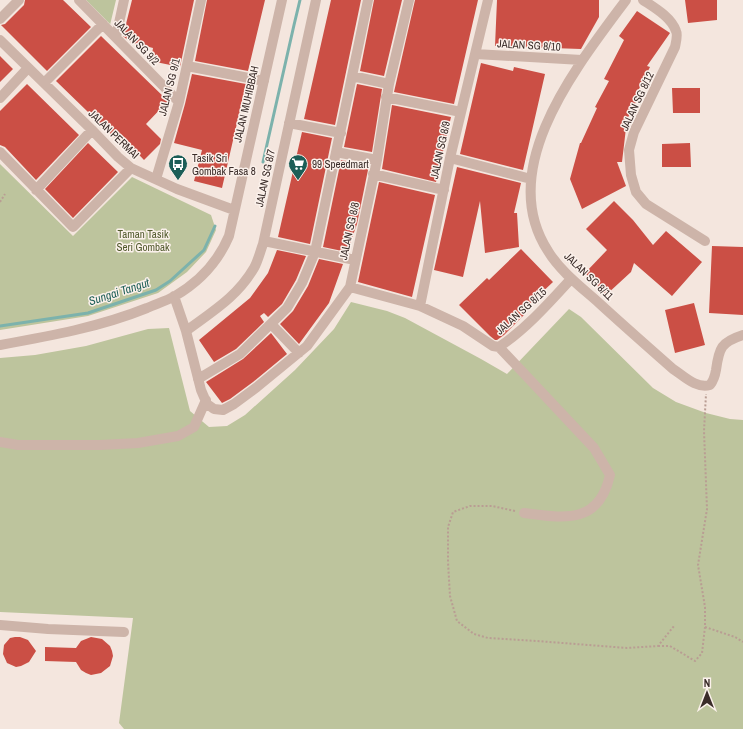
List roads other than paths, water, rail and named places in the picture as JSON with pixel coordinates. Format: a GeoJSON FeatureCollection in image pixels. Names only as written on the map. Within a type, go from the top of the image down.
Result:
{"type":"FeatureCollection","features":[{"type":"Feature","properties":{"kind":"street"},"geometry":{"type":"LineString","coordinates":[[0,19],[19,0]]}},
{"type":"Feature","properties":{"kind":"street","name":"JALAN SG 9/2"},"geometry":{"type":"LineString","coordinates":[[79,0],[178,102]]}},
{"type":"Feature","properties":{"kind":"street"},"geometry":{"type":"LineString","coordinates":[[116,37],[124,0]]}},
{"type":"Feature","properties":{"kind":"street","name":"JALAN SG 9/1"},"geometry":{"type":"LineString","coordinates":[[156,179],[178,102],[202,0]]}},
{"type":"Feature","properties":{"kind":"street","name":"JALAN MUHIBBAH"},"geometry":{"type":"LineString","coordinates":[[0,345],[88,327],[134,313],[174,296],[197,280],[216,261],[229,236],[282,0]]}},
{"type":"Feature","properties":{"kind":"street","name":"JALAN SG 8/7"},"geometry":{"type":"LineString","coordinates":[[186,330],[224,303],[240,288],[255,267],[264,241],[316,0]]}},
{"type":"Feature","properties":{"kind":"street"},"geometry":{"type":"LineString","coordinates":[[198,379],[240,354],[287,308],[302,283],[315,252],[368,0]]}},
{"type":"Feature","properties":{"kind":"street","name":"JALAN SG 8/8"},"geometry":{"type":"LineString","coordinates":[[206,400],[210,407],[214,409],[219,410],[227,408],[300,353],[307,346],[350,287],[377,160],[386,97],[409,0]]}},
{"type":"Feature","properties":{"kind":"street","name":"JALAN SG 8/9"},"geometry":{"type":"LineString","coordinates":[[420,306],[450,158],[488,0]]}},
{"type":"Feature","properties":{"kind":"street","name":"JALAN SG 8/11"},"geometry":{"type":"LineString","coordinates":[[626,0],[582,60],[558,99],[539,144],[530,179],[533,217],[541,240],[548,253],[572,279],[673,369],[699,385],[707,386],[714,380],[717,362],[724,344],[731,339],[743,335]]}},
{"type":"Feature","properties":{"kind":"street","name":"JALAN SG 8/12"},"geometry":{"type":"LineString","coordinates":[[643,0],[664,14],[677,31],[677,38],[675,47],[634,132],[629,150],[631,176],[636,192],[646,204],[705,241]]}},
{"type":"Feature","properties":{"kind":"street"},"geometry":{"type":"LineString","coordinates":[[44,83],[102,24]]}},
{"type":"Feature","properties":{"kind":"street","name":"JALAN PERMAI"},"geometry":{"type":"LineString","coordinates":[[0,40],[118,157],[131,168],[196,196],[234,210]]}},
{"type":"Feature","properties":{"kind":"street","name":"JALAN SG 8/10"},"geometry":{"type":"LineString","coordinates":[[475,54],[582,60]]}},
{"type":"Feature","properties":{"kind":"street"},"geometry":{"type":"LineString","coordinates":[[187,66],[264,81]]}},
{"type":"Feature","properties":{"kind":"street"},"geometry":{"type":"LineString","coordinates":[[0,98],[28,68]]}},
{"type":"Feature","properties":{"kind":"street"},"geometry":{"type":"LineString","coordinates":[[352,76],[389,84]]}},
{"type":"Feature","properties":{"kind":"street"},"geometry":{"type":"LineString","coordinates":[[386,97],[461,112]]}},
{"type":"Feature","properties":{"kind":"street"},"geometry":{"type":"LineString","coordinates":[[290,123],[341,133]]}},
{"type":"Feature","properties":{"kind":"street"},"geometry":{"type":"LineString","coordinates":[[36,190],[92,130]]}},
{"type":"Feature","properties":{"kind":"street"},"geometry":{"type":"LineString","coordinates":[[0,152],[74,227],[131,168]]}},
{"type":"Feature","properties":{"kind":"street"},"geometry":{"type":"LineString","coordinates":[[336,152],[377,160]]}},
{"type":"Feature","properties":{"kind":"street"},"geometry":{"type":"LineString","coordinates":[[450,158],[530,179]]}},
{"type":"Feature","properties":{"kind":"street"},"geometry":{"type":"LineString","coordinates":[[373,174],[444,190]]}},
{"type":"Feature","properties":{"kind":"street"},"geometry":{"type":"LineString","coordinates":[[264,241],[355,260]]}},
{"type":"Feature","properties":{"kind":"street","name":"JALAN SG 8/15"},"geometry":{"type":"LineString","coordinates":[[350,287],[420,306],[463,326],[493,346],[499,347],[530,322],[572,279]]}},
{"type":"Feature","properties":{"kind":"street"},"geometry":{"type":"LineString","coordinates":[[0,442],[18,445],[100,445],[138,443],[178,436],[194,428],[206,400],[201,390],[186,330],[174,296]]}},
{"type":"Feature","properties":{"kind":"street"},"geometry":{"type":"LineString","coordinates":[[271,324],[300,353]]}},
{"type":"Feature","properties":{"kind":"street"},"geometry":{"type":"LineString","coordinates":[[499,347],[594,448],[610,476],[607,489],[598,503],[585,513],[562,517],[524,513]]}},
{"type":"Feature","properties":{"kind":"street"},"geometry":{"type":"LineString","coordinates":[[0,625],[48,629],[124,632]]}},
{"type":"Feature","properties":{"kind":"waterway","name":"Sungai Tangut"},"geometry":{"type":"LineString","coordinates":[[263,162],[300,0]]}},
{"type":"Feature","properties":{"kind":"waterway","name":"Sungai Tangut"},"geometry":{"type":"LineString","coordinates":[[0,326],[88,313],[156,290],[170,281],[204,250],[215,226]]}},
{"type":"Feature","properties":{"kind":"place","name":"Tasik Sri Gombak Fasa 8"},"geometry":{"type":"Point","coordinates":[178,181]}},
{"type":"Feature","properties":{"kind":"place","name":"99 Speedmart"},"geometry":{"type":"Point","coordinates":[298,181]}},
{"type":"Feature","properties":{"kind":"park label","name":"Taman Tasik Seri Gombak"},"geometry":{"type":"Point","coordinates":[143,240]}}]}
